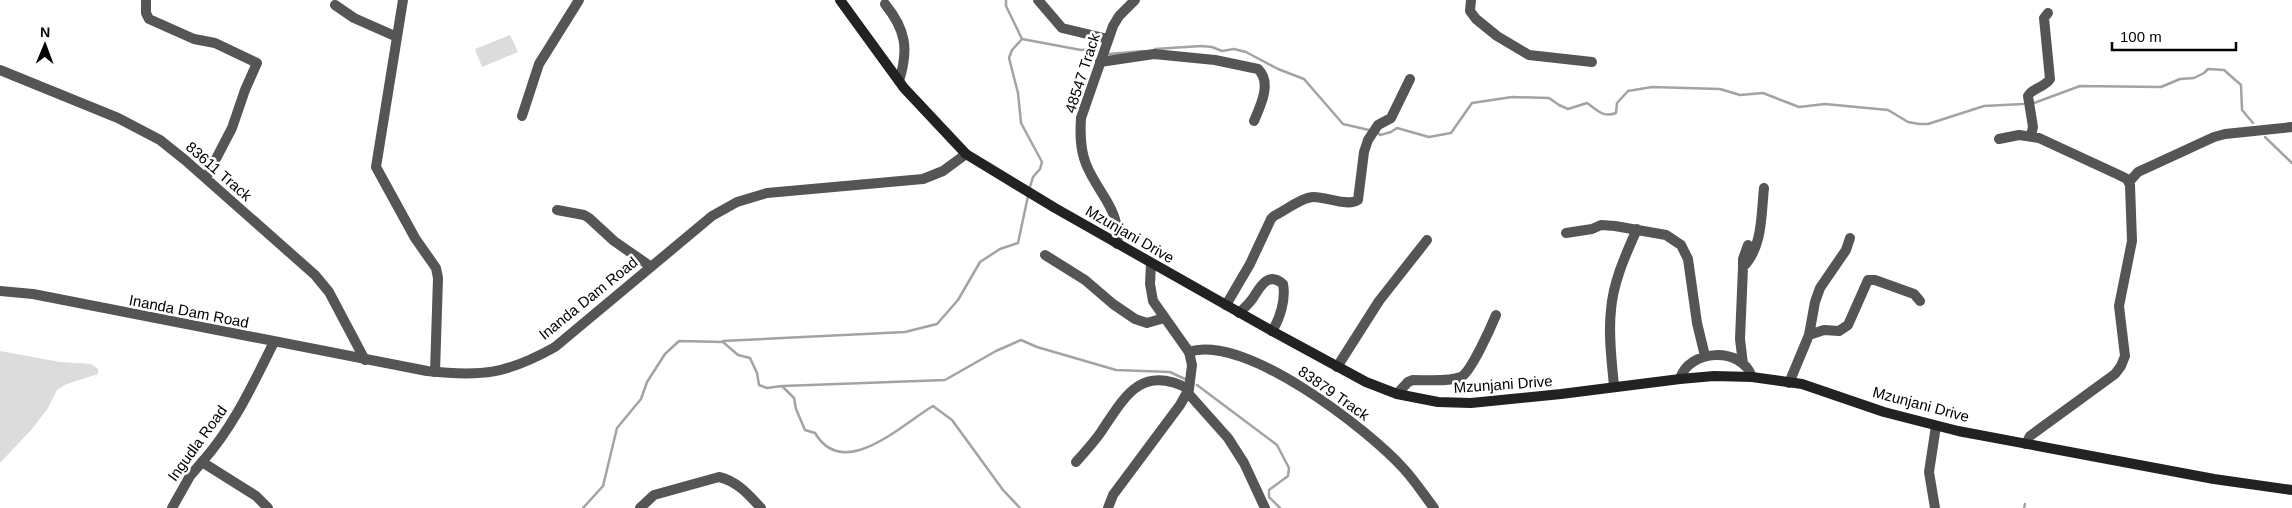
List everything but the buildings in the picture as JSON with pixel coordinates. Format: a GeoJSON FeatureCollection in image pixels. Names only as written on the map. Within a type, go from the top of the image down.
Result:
{"type":"FeatureCollection","features":[{"type":"Feature","properties":{"kind":"main road","name":"Mzunjani Drive"},"geometry":{"type":"LineString","coordinates":[[840,0],[899,81],[966,154],[1010,182],[1151,264],[1337,367],[1366,382],[1397,394],[1438,402],[1471,403],[1680,379],[1714,376],[1752,377],[1810,387],[1884,412],[1936,426],[2214,479],[2292,490]]}},
{"type":"Feature","properties":{"kind":"street"},"geometry":{"type":"LineString","coordinates":[[146,0],[146,13],[149,19],[183,35],[214,43],[257,63],[245,90],[232,128],[206,178]]}},
{"type":"Feature","properties":{"kind":"street"},"geometry":{"type":"LineString","coordinates":[[403,0],[376,167],[416,238],[436,268],[438,278],[435,372]]}},
{"type":"Feature","properties":{"kind":"street"},"geometry":{"type":"LineString","coordinates":[[522,116],[538,66],[579,0]]}},
{"type":"Feature","properties":{"kind":"street"},"geometry":{"type":"LineString","coordinates":[[1038,0],[1062,28],[1108,39]]}},
{"type":"Feature","properties":{"kind":"street","name":"48547 Track"},"geometry":{"type":"LineString","coordinates":[[1117,244],[1117,220],[1089,170],[1081,146],[1081,118],[1108,39],[1119,16],[1135,0]]}},
{"type":"Feature","properties":{"kind":"street"},"geometry":{"type":"LineString","coordinates":[[1471,0],[1470,11],[1476,19],[1497,36],[1529,55],[1592,62]]}},
{"type":"Feature","properties":{"kind":"street"},"geometry":{"type":"LineString","coordinates":[[885,4],[898,21],[905,40],[904,65],[899,81]]}},
{"type":"Feature","properties":{"kind":"street"},"geometry":{"type":"LineString","coordinates":[[335,5],[354,18],[397,37]]}},
{"type":"Feature","properties":{"kind":"street"},"geometry":{"type":"LineString","coordinates":[[2031,135],[2033,126],[2028,96],[2045,85],[2050,79],[2044,18],[2048,13]]}},
{"type":"Feature","properties":{"kind":"street"},"geometry":{"type":"LineString","coordinates":[[1100,62],[1161,54],[1215,60],[1258,69],[1263,73],[1266,82],[1254,121]]}},
{"type":"Feature","properties":{"kind":"street","name":"83611 Track"},"geometry":{"type":"LineString","coordinates":[[0,70],[141,128],[160,140],[206,178],[315,275],[329,292],[365,360]]}},
{"type":"Feature","properties":{"kind":"street"},"geometry":{"type":"LineString","coordinates":[[1226,305],[1250,264],[1274,216],[1309,198],[1323,198],[1352,203],[1358,200],[1364,152],[1368,140],[1378,125],[1391,118],[1410,79]]}},
{"type":"Feature","properties":{"kind":"street"},"geometry":{"type":"LineString","coordinates":[[2026,444],[2032,434],[2115,374],[2124,360],[2125,351],[2119,319],[2119,306],[2132,241],[2129,182],[2138,172],[2214,137],[2225,134],[2292,127]]}},
{"type":"Feature","properties":{"kind":"street"},"geometry":{"type":"LineString","coordinates":[[1999,139],[2031,135],[2104,167],[2129,182]]}},
{"type":"Feature","properties":{"kind":"street","name":"Inanda Dam Road"},"geometry":{"type":"LineString","coordinates":[[0,291],[33,294],[365,360],[435,372],[458,374],[492,372],[526,363],[555,347],[712,216],[737,202],[767,193],[924,179],[943,171],[966,154]]}},
{"type":"Feature","properties":{"kind":"street"},"geometry":{"type":"LineString","coordinates":[[1743,267],[1751,258],[1757,246],[1764,188]]}},
{"type":"Feature","properties":{"kind":"street"},"geometry":{"type":"LineString","coordinates":[[557,210],[584,215],[589,218],[614,242],[650,266]]}},
{"type":"Feature","properties":{"kind":"street"},"geometry":{"type":"LineString","coordinates":[[1566,233],[1592,229],[1601,225],[1637,229],[1674,239],[1685,251],[1697,323],[1706,356]]}},
{"type":"Feature","properties":{"kind":"street"},"geometry":{"type":"LineString","coordinates":[[1614,387],[1610,309],[1624,257],[1637,229]]}},
{"type":"Feature","properties":{"kind":"street"},"geometry":{"type":"LineString","coordinates":[[1789,383],[1809,335],[1815,302],[1820,288],[1846,250],[1850,238]]}},
{"type":"Feature","properties":{"kind":"street"},"geometry":{"type":"LineString","coordinates":[[1337,367],[1379,301],[1427,240]]}},
{"type":"Feature","properties":{"kind":"street"},"geometry":{"type":"LineString","coordinates":[[1743,364],[1740,339],[1743,259],[1748,245]]}},
{"type":"Feature","properties":{"kind":"street"},"geometry":{"type":"LineString","coordinates":[[1045,255],[1085,280],[1113,304],[1135,319],[1147,323],[1164,318]]}},
{"type":"Feature","properties":{"kind":"street"},"geometry":{"type":"LineString","coordinates":[[1108,508],[1116,490],[1188,390],[1192,365],[1189,352],[1164,318],[1151,295],[1151,264]]}},
{"type":"Feature","properties":{"kind":"street"},"geometry":{"type":"LineString","coordinates":[[1240,313],[1263,282],[1268,280],[1280,281],[1283,284],[1284,293],[1280,317],[1272,331]]}},
{"type":"Feature","properties":{"kind":"street"},"geometry":{"type":"LineString","coordinates":[[1809,335],[1824,330],[1839,331],[1848,325],[1868,280],[1875,280],[1914,294],[1920,301]]}},
{"type":"Feature","properties":{"kind":"street"},"geometry":{"type":"LineString","coordinates":[[1397,394],[1408,382],[1413,380],[1454,378],[1464,374],[1480,346],[1486,342],[1496,315]]}},
{"type":"Feature","properties":{"kind":"street","name":"Ingudla Road"},"geometry":{"type":"LineString","coordinates":[[172,508],[190,476],[222,439],[244,404],[274,342]]}},
{"type":"Feature","properties":{"kind":"street","name":"83879 Track"},"geometry":{"type":"LineString","coordinates":[[1189,352],[1213,350],[1250,360],[1282,375],[1322,399],[1397,462],[1434,508]]}},
{"type":"Feature","properties":{"kind":"street"},"geometry":{"type":"LineString","coordinates":[[1680,379],[1682,372],[1686,368],[1706,356],[1722,355],[1732,357],[1743,364],[1750,371],[1752,377]]}},
{"type":"Feature","properties":{"kind":"street"},"geometry":{"type":"LineString","coordinates":[[1076,462],[1098,436],[1115,409],[1139,385],[1152,380],[1163,379],[1188,390],[1228,438],[1244,463],[1265,508]]}},
{"type":"Feature","properties":{"kind":"street"},"geometry":{"type":"LineString","coordinates":[[1935,508],[1929,472],[1936,426]]}},
{"type":"Feature","properties":{"kind":"street"},"geometry":{"type":"LineString","coordinates":[[202,462],[256,496],[268,508]]}},
{"type":"Feature","properties":{"kind":"street"},"geometry":{"type":"LineString","coordinates":[[640,508],[654,495],[719,477],[727,479],[742,488],[762,508]]}},
{"type":"Feature","properties":{"kind":"shaded area"},"geometry":{"type":"Polygon","coordinates":[[[510,35],[518,52],[482,67],[475,49],[510,35]]]}},
{"type":"Feature","properties":{"kind":"shaded area"},"geometry":{"type":"Polygon","coordinates":[[[0,351],[60,362],[91,364],[98,369],[98,374],[67,384],[57,390],[48,408],[32,429],[0,463],[0,351]]]}},
{"type":"Feature","properties":{"kind":"waterway"},"geometry":{"type":"LineString","coordinates":[[1006,0],[1006,6],[1022,39],[1012,50],[1009,58],[1018,93],[1021,123],[1042,162],[1040,169],[1033,177],[1029,190]]}},
{"type":"Feature","properties":{"kind":"waterway"},"geometry":{"type":"LineString","coordinates":[[1022,39],[1081,50],[1096,49]]}},
{"type":"Feature","properties":{"kind":"waterway"},"geometry":{"type":"LineString","coordinates":[[1155,49],[1201,46],[1212,47],[1222,51],[1234,49],[1246,52],[1278,69],[1304,79],[1343,124],[1369,130]]}},
{"type":"Feature","properties":{"kind":"waterway"},"geometry":{"type":"LineString","coordinates":[[1109,54],[1144,51]]}},
{"type":"Feature","properties":{"kind":"waterway"},"geometry":{"type":"LineString","coordinates":[[2034,103],[2080,86],[2161,87],[2180,79],[2194,78],[2208,69],[2224,70],[2241,85],[2242,110],[2253,123]]}},
{"type":"Feature","properties":{"kind":"waterway"},"geometry":{"type":"LineString","coordinates":[[1377,132],[1380,135],[1397,128],[1429,137],[1451,133],[1472,103],[1512,97],[1549,98],[1568,109],[1587,103],[1607,115],[1616,113],[1617,103],[1628,91],[1652,87],[1720,89],[1740,95],[1763,93],[1799,107],[1825,104],[1888,110],[1908,122],[1919,124],[1928,124],[1984,106],[2023,104]]}},
{"type":"Feature","properties":{"kind":"waterway"},"geometry":{"type":"LineString","coordinates":[[2265,137],[2292,163]]}},
{"type":"Feature","properties":{"kind":"waterway"},"geometry":{"type":"LineString","coordinates":[[723,341],[905,332],[937,324],[958,300],[980,262],[1000,249],[1018,243],[1028,196]]}},
{"type":"Feature","properties":{"kind":"waterway"},"geometry":{"type":"LineString","coordinates":[[783,386],[945,380],[996,351],[1021,340],[1037,347],[1116,370],[1170,372],[1187,380]]}},
{"type":"Feature","properties":{"kind":"waterway"},"geometry":{"type":"LineString","coordinates":[[583,508],[603,486],[617,428],[641,399],[647,382],[665,354],[679,341],[723,342],[738,355],[750,358],[757,373],[759,385],[767,388],[782,386],[794,398],[796,409],[805,430],[815,433],[827,447],[841,452],[857,451],[873,445],[933,406],[952,420],[1003,490],[1020,508]]}},
{"type":"Feature","properties":{"kind":"waterway"},"geometry":{"type":"LineString","coordinates":[[1197,385],[1277,445],[1289,468],[1288,476],[1269,490],[1269,497],[1280,508]]}},
{"type":"Feature","properties":{"kind":"waterway"},"geometry":{"type":"LineString","coordinates":[[2024,508],[2025,504]]}}]}
